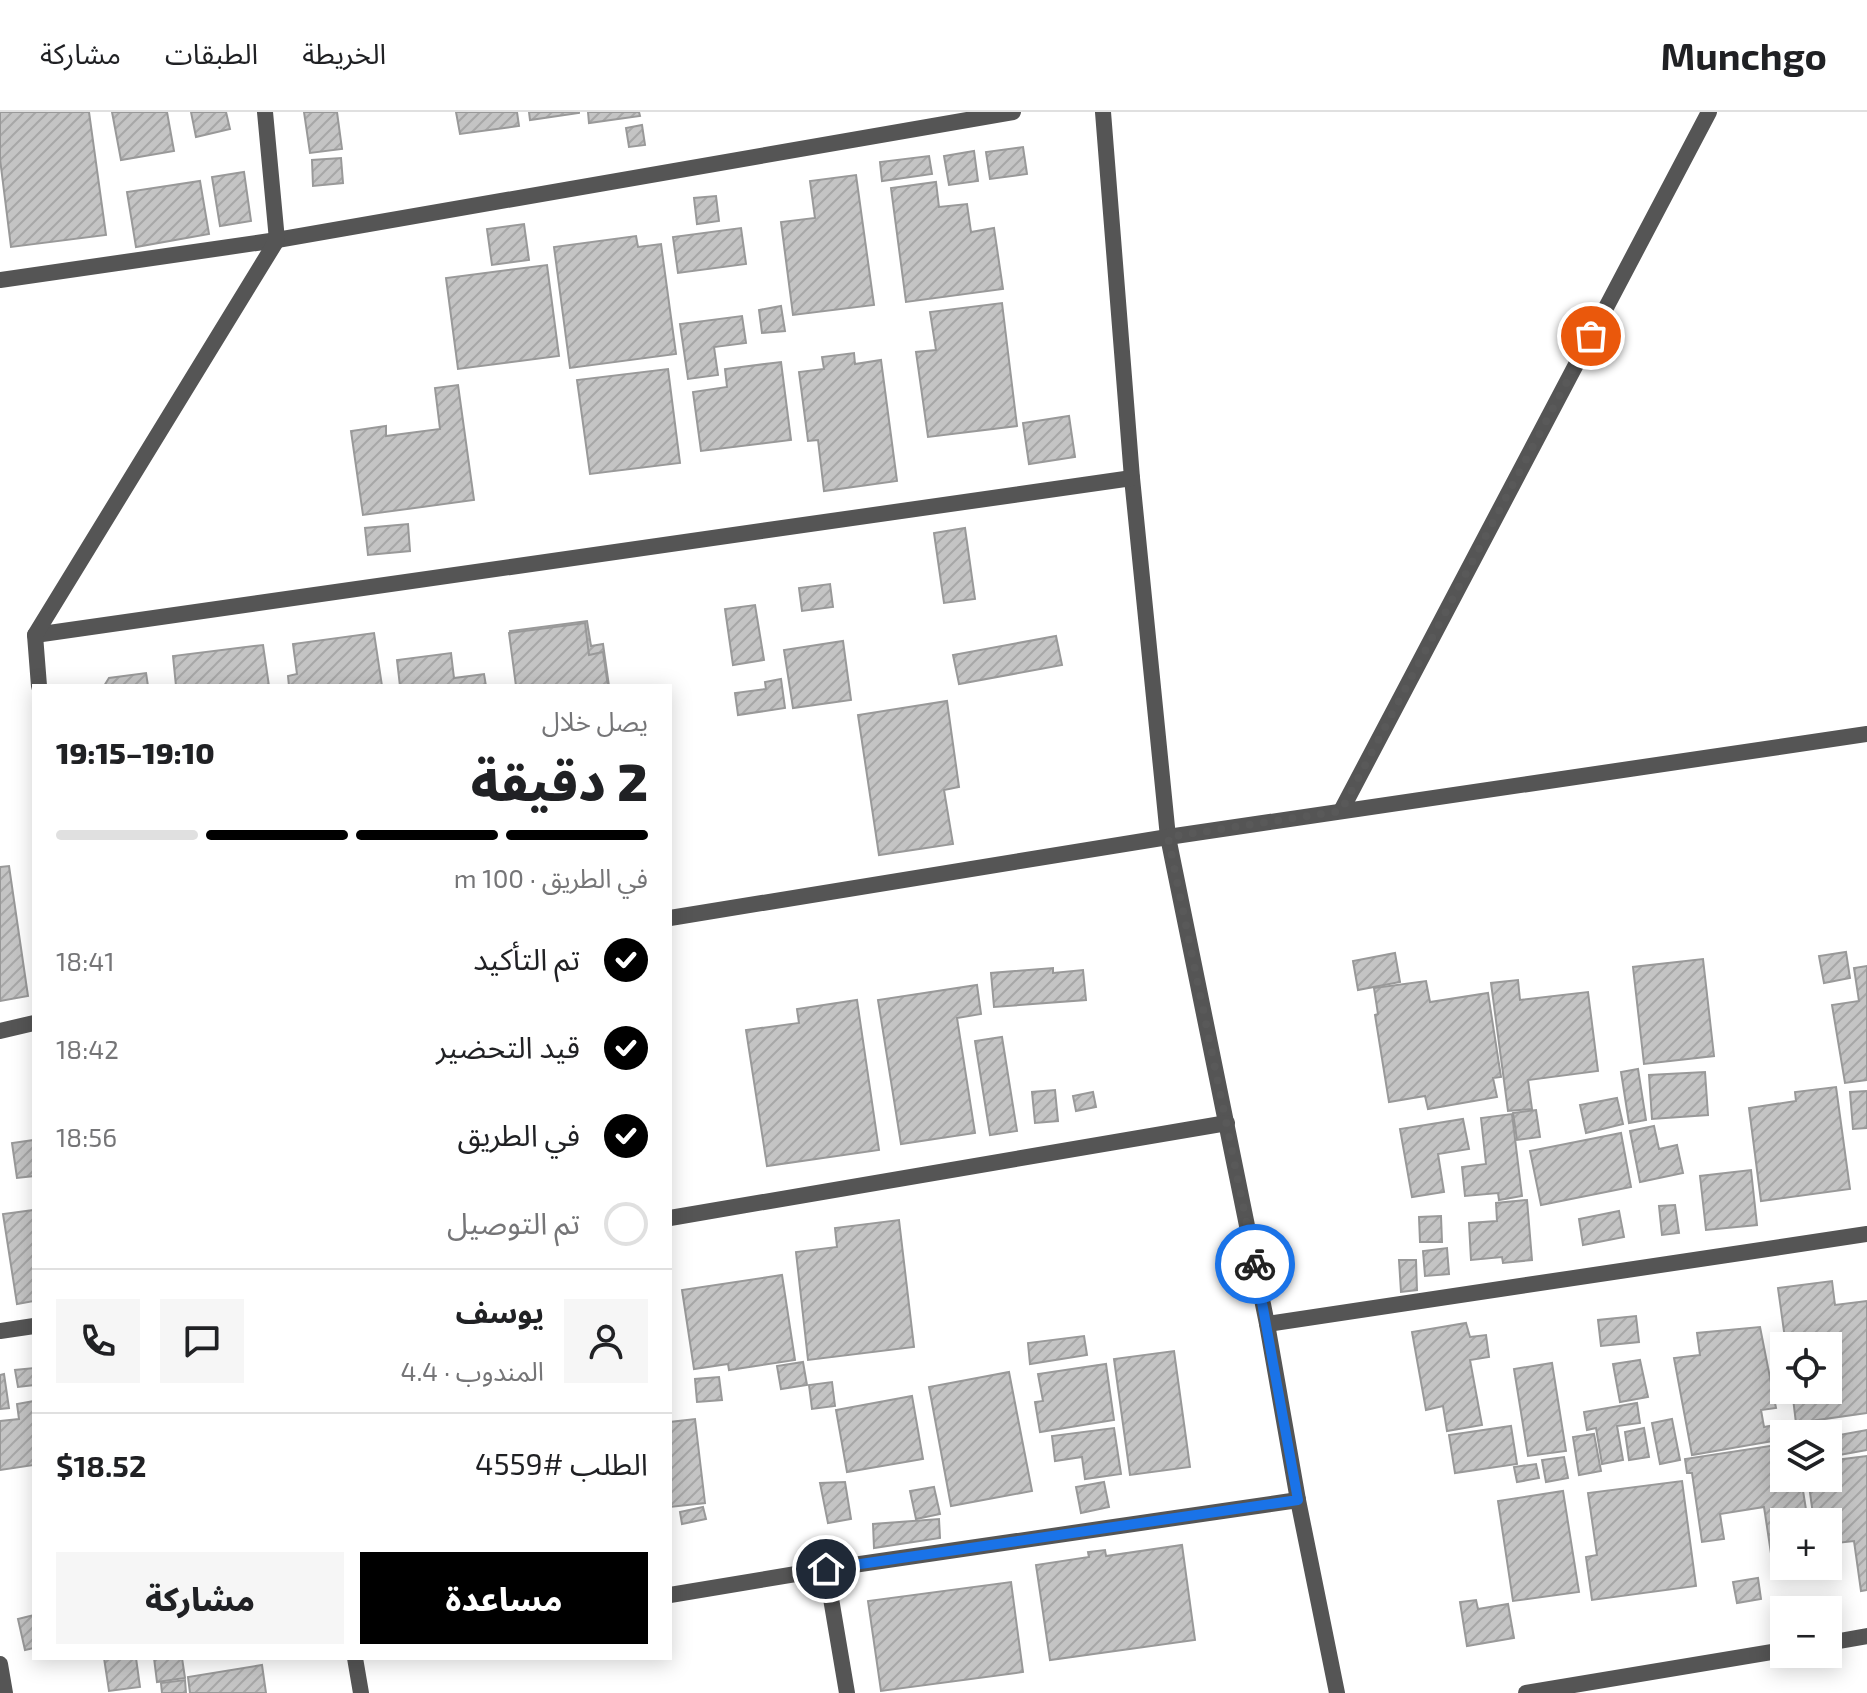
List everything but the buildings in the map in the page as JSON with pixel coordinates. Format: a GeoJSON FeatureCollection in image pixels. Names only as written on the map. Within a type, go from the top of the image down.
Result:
{"type":"FeatureCollection","features":[{"type":"Feature","properties":{"kind":"street"},"geometry":{"type":"LineString","coordinates":[[39,684],[35,635],[277,240],[265,112]]}},
{"type":"Feature","properties":{"kind":"street"},"geometry":{"type":"LineString","coordinates":[[0,280],[277,240],[1013,112]]}},
{"type":"Feature","properties":{"kind":"street"},"geometry":{"type":"LineString","coordinates":[[1103,112],[1132,478],[1168,837],[1267,1324],[1337,1693]]}},
{"type":"Feature","properties":{"kind":"street"},"geometry":{"type":"LineString","coordinates":[[1341,811],[1709,112]]}},
{"type":"Feature","properties":{"kind":"street"},"geometry":{"type":"LineString","coordinates":[[35,635],[1132,478]]}},
{"type":"Feature","properties":{"kind":"street"},"geometry":{"type":"LineString","coordinates":[[672,918],[1168,837],[1867,734]]}},
{"type":"Feature","properties":{"kind":"street"},"geometry":{"type":"LineString","coordinates":[[0,1031],[32,1023]]}},
{"type":"Feature","properties":{"kind":"street"},"geometry":{"type":"LineString","coordinates":[[672,1218],[1227,1123]]}},
{"type":"Feature","properties":{"kind":"street"},"geometry":{"type":"LineString","coordinates":[[1267,1324],[1867,1234]]}},
{"type":"Feature","properties":{"kind":"street"},"geometry":{"type":"LineString","coordinates":[[0,1331],[32,1326]]}},
{"type":"Feature","properties":{"kind":"street"},"geometry":{"type":"LineString","coordinates":[[672,1595],[1298,1500]]}},
{"type":"Feature","properties":{"kind":"street"},"geometry":{"type":"LineString","coordinates":[[826,1569],[847,1693]]}},
{"type":"Feature","properties":{"kind":"street"},"geometry":{"type":"LineString","coordinates":[[1842,1640],[1867,1636]]}},
{"type":"Feature","properties":{"kind":"street"},"geometry":{"type":"LineString","coordinates":[[1526,1693],[1770,1652]]}},
{"type":"Feature","properties":{"kind":"street"},"geometry":{"type":"LineString","coordinates":[[355,1660],[361,1693]]}},
{"type":"Feature","properties":{"kind":"street"},"geometry":{"type":"LineString","coordinates":[[0,1664],[5,1693]]}},
{"type":"Feature","properties":{"kind":"way so far"},"geometry":{"type":"LineString","coordinates":[[1255,1264],[1168,837],[1341,811],[1591,336]]}},
{"type":"Feature","properties":{"kind":"route"},"geometry":{"type":"LineString","coordinates":[[826,1569],[1298,1500],[1255,1264]]}}]}
